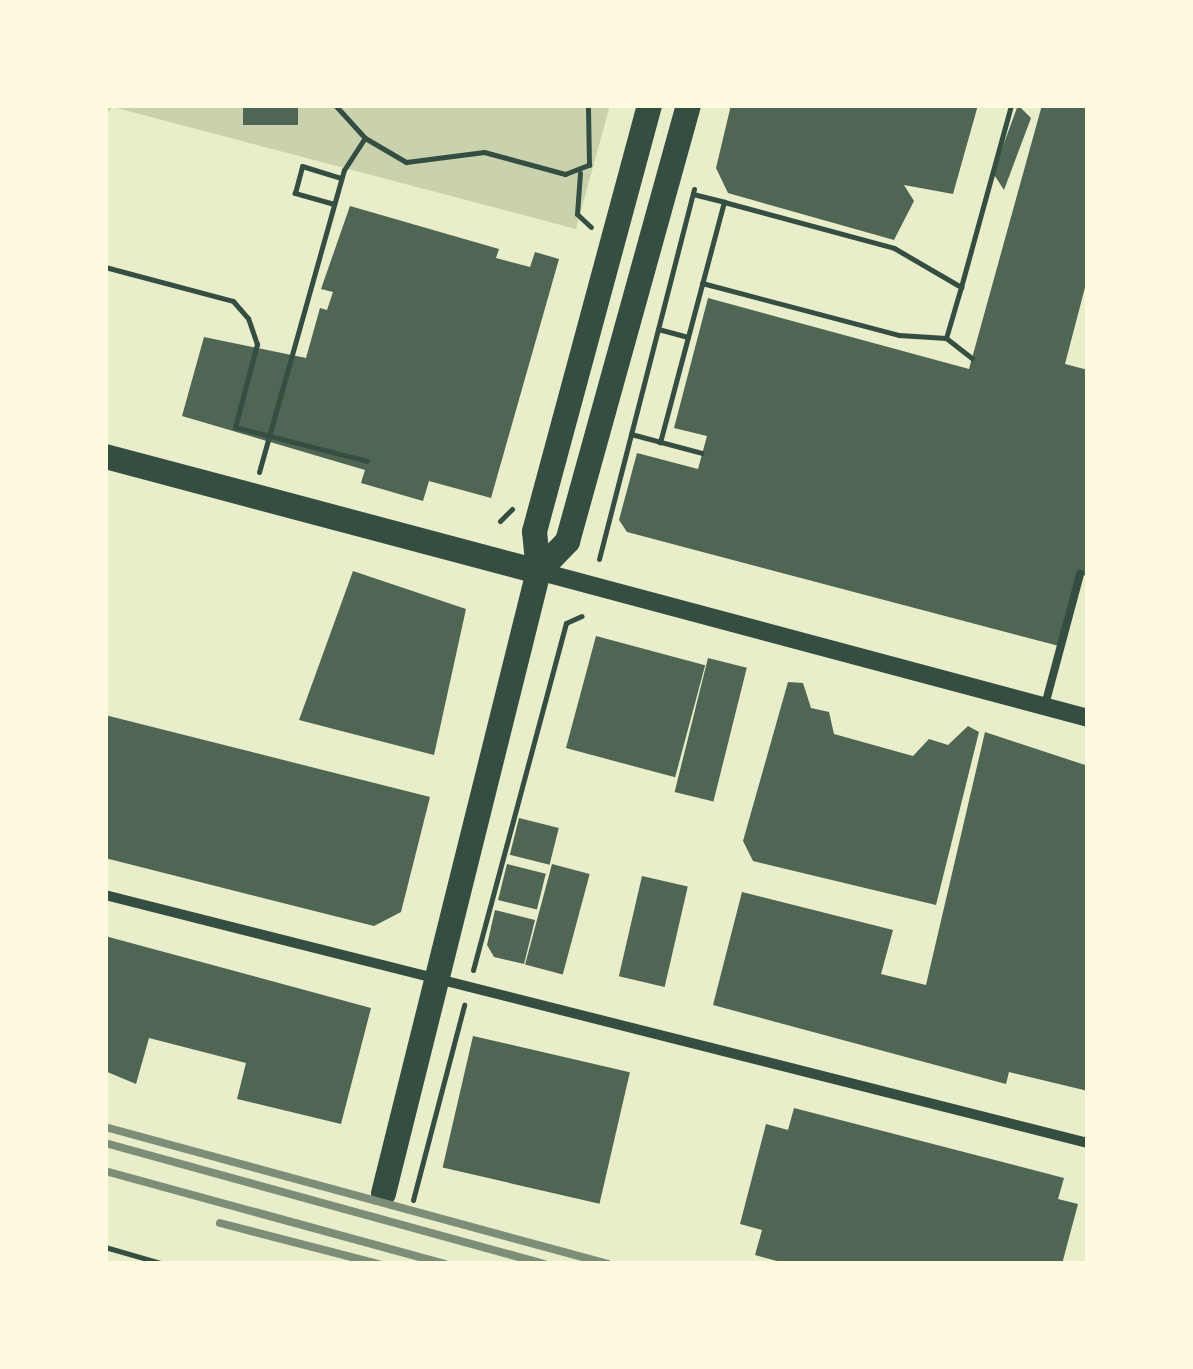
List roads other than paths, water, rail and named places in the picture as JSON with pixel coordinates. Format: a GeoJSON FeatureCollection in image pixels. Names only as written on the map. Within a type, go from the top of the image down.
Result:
{"type":"FeatureCollection","features":[{"type":"Feature","properties":{"kind":"main road"},"geometry":{"type":"LineString","coordinates":[[382,1193],[538,570],[534,531],[648,105]]}},
{"type":"Feature","properties":{"kind":"main road"},"geometry":{"type":"LineString","coordinates":[[538,570],[567,541],[688,105]]}},
{"type":"Feature","properties":{"kind":"main road"},"geometry":{"type":"LineString","coordinates":[[105,456],[538,570]]}},
{"type":"Feature","properties":{"kind":"street"},"geometry":{"type":"LineString","coordinates":[[538,570],[1088,718]]}},
{"type":"Feature","properties":{"kind":"street"},"geometry":{"type":"LineString","coordinates":[[105,895],[1088,1144]]}},
{"type":"Feature","properties":{"kind":"lane"},"geometry":{"type":"LineString","coordinates":[[1044,706],[1080,574]]}},
{"type":"Feature","properties":{"kind":"railway"},"geometry":{"type":"LineString","coordinates":[[105,1127],[608,1264]]}},
{"type":"Feature","properties":{"kind":"railway"},"geometry":{"type":"LineString","coordinates":[[105,1143],[545,1264]]}},
{"type":"Feature","properties":{"kind":"railway"},"geometry":{"type":"LineString","coordinates":[[105,1171],[445,1264]]}},
{"type":"Feature","properties":{"kind":"railway"},"geometry":{"type":"LineString","coordinates":[[220,1223],[379,1264]]}}]}
